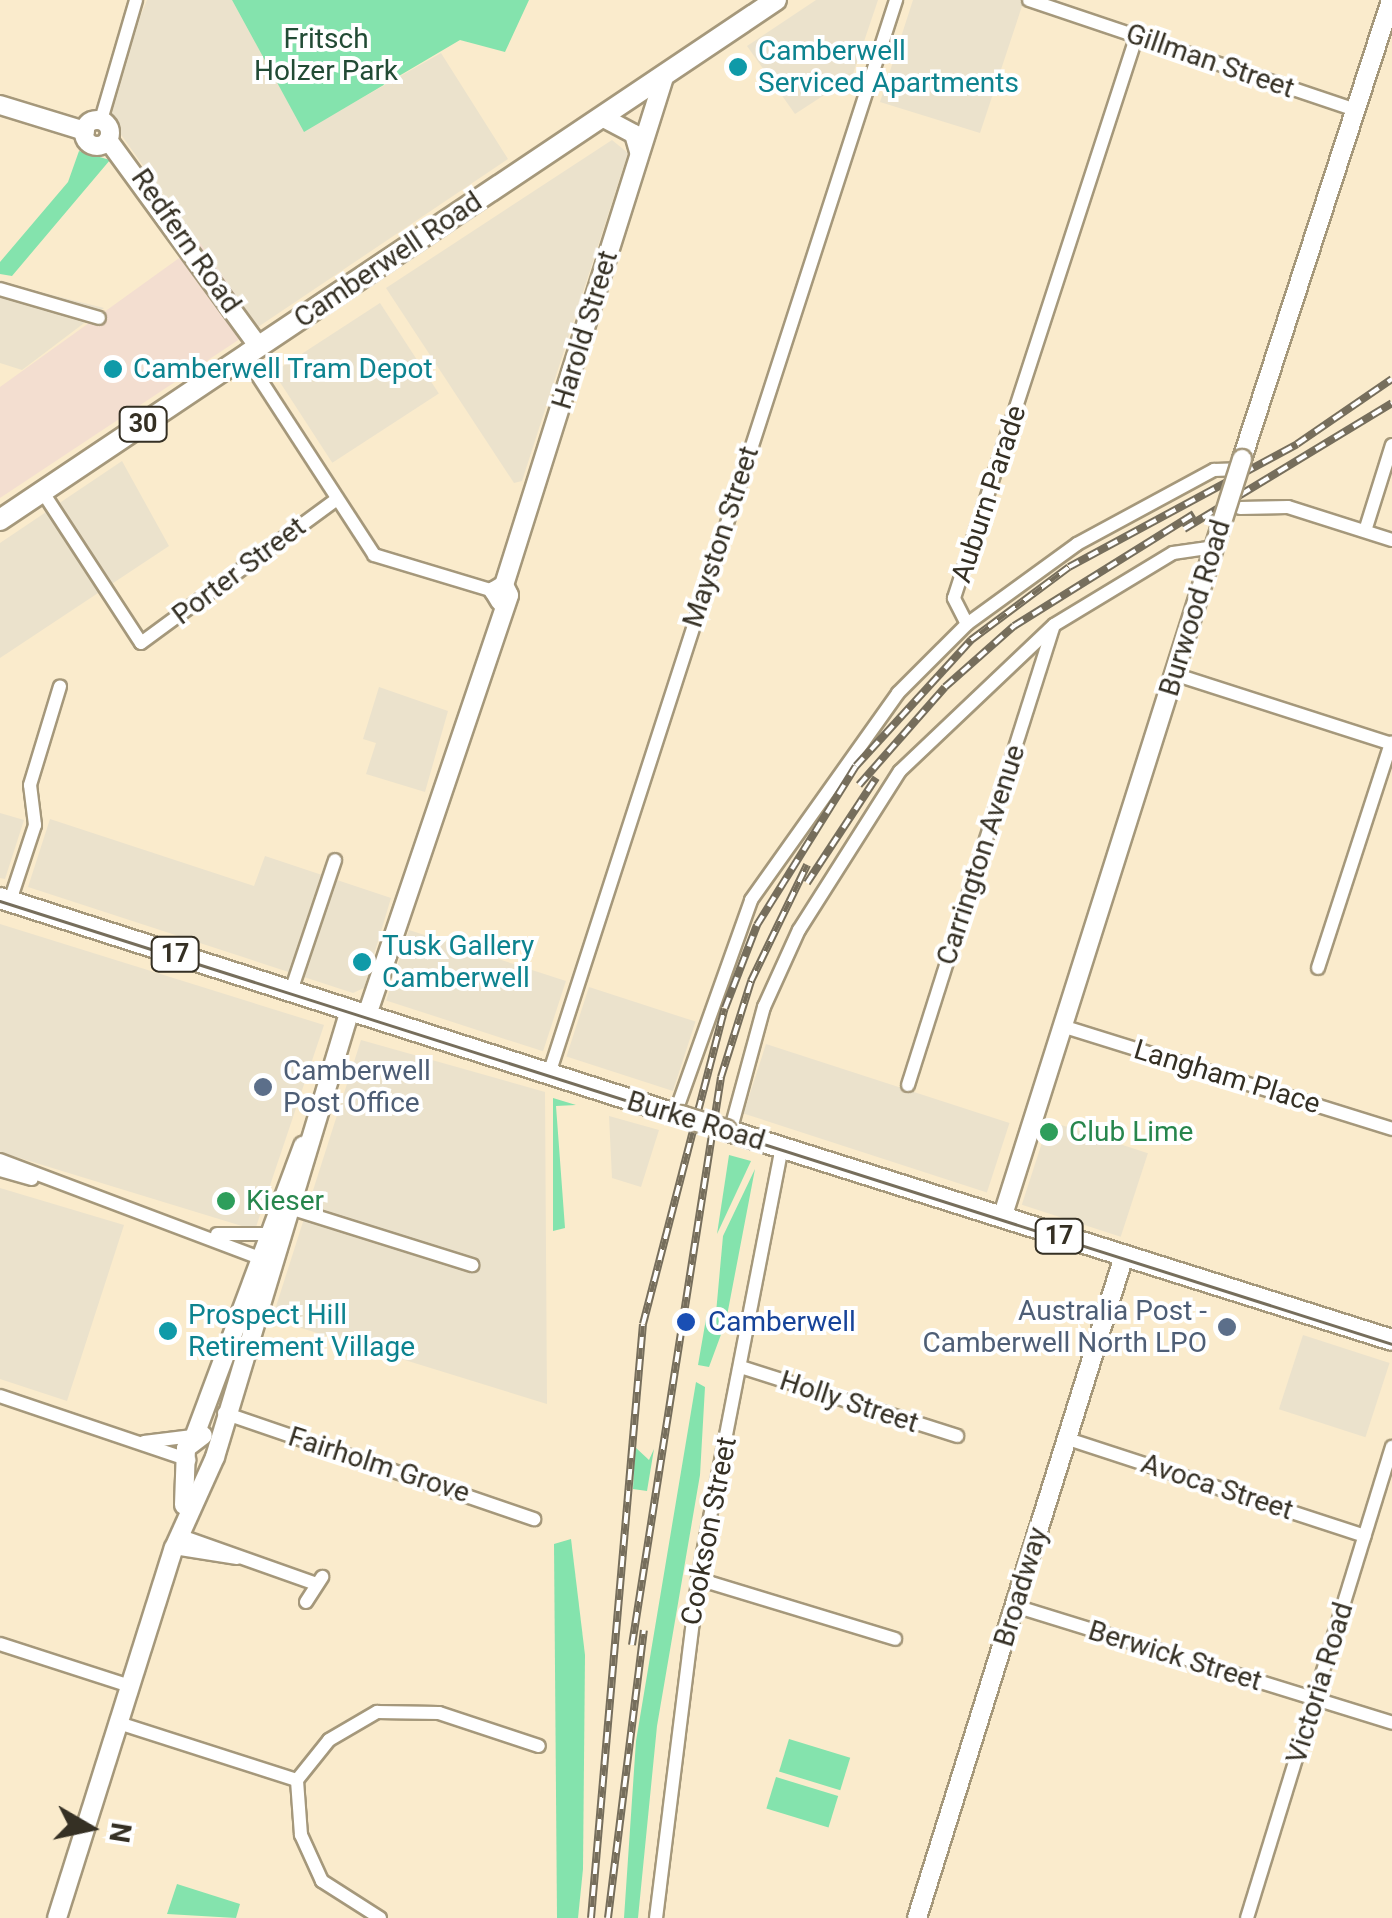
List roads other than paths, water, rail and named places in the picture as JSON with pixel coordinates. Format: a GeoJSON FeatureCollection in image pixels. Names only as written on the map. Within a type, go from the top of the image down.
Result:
{"type":"FeatureCollection","features":[{"type":"Feature","properties":{"kind":"main road","name":"Camberwell Road"},"geometry":{"type":"LineString","coordinates":[[0,520],[776,0]]}},
{"type":"Feature","properties":{"kind":"main road","name":"Burke Road"},"geometry":{"type":"LineString","coordinates":[[5,900],[1392,1340]]}},
{"type":"Feature","properties":{"kind":"street"},"geometry":{"type":"LineString","coordinates":[[0,105],[92,126],[136,0]]}},
{"type":"Feature","properties":{"kind":"street","name":"Mayston Street"},"geometry":{"type":"LineString","coordinates":[[548,1074],[896,0]]}},
{"type":"Feature","properties":{"kind":"street","name":"Gillman Street"},"geometry":{"type":"LineString","coordinates":[[1029,0],[1066,6],[1136,38],[1356,110]]}},
{"type":"Feature","properties":{"kind":"street","name":"Burwood Road"},"geometry":{"type":"LineString","coordinates":[[1002,1218],[1238,465],[1391,0]]}},
{"type":"Feature","properties":{"kind":"street","name":"Auburn Parade"},"geometry":{"type":"LineString","coordinates":[[678,1116],[731,944],[768,871],[866,730],[967,624],[954,598],[1136,38]]}},
{"type":"Feature","properties":{"kind":"street","name":"Harold Street"},"geometry":{"type":"LineString","coordinates":[[253,1310],[310,1134],[358,1012],[499,592],[664,74]]}},
{"type":"Feature","properties":{"kind":"street"},"geometry":{"type":"LineString","coordinates":[[602,117],[625,125],[639,153]]}},
{"type":"Feature","properties":{"kind":"street","name":"Redfern Road"},"geometry":{"type":"LineString","coordinates":[[92,126],[92,145],[108,140],[252,351]]}},
{"type":"Feature","properties":{"kind":"street"},"geometry":{"type":"LineString","coordinates":[[0,289],[99,318]]}},
{"type":"Feature","properties":{"kind":"street"},"geometry":{"type":"LineString","coordinates":[[252,351],[337,499],[374,554],[499,592]]}},
{"type":"Feature","properties":{"kind":"street"},"geometry":{"type":"LineString","coordinates":[[1365,531],[1392,445]]}},
{"type":"Feature","properties":{"kind":"street"},"geometry":{"type":"LineString","coordinates":[[967,624],[1094,534],[1238,465]]}},
{"type":"Feature","properties":{"kind":"street","name":"Porter Street"},"geometry":{"type":"LineString","coordinates":[[42,491],[141,644],[337,499]]}},
{"type":"Feature","properties":{"kind":"street"},"geometry":{"type":"LineString","coordinates":[[1240,508],[1283,506],[1392,540]]}},
{"type":"Feature","properties":{"kind":"street"},"geometry":{"type":"LineString","coordinates":[[728,1131],[764,1008],[836,865],[900,772],[1054,625],[1173,554],[1214,547]]}},
{"type":"Feature","properties":{"kind":"street","name":"Carrington Avenue"},"geometry":{"type":"LineString","coordinates":[[908,1085],[1054,625]]}},
{"type":"Feature","properties":{"kind":"street"},"geometry":{"type":"LineString","coordinates":[[1174,674],[1391,743],[1318,968]]}},
{"type":"Feature","properties":{"kind":"street"},"geometry":{"type":"LineString","coordinates":[[5,900],[36,818],[30,785],[60,686]]}},
{"type":"Feature","properties":{"kind":"street"},"geometry":{"type":"LineString","coordinates":[[292,991],[335,860]]}},
{"type":"Feature","properties":{"kind":"street","name":"Langham Place"},"geometry":{"type":"LineString","coordinates":[[1062,1026],[1392,1129]]}},
{"type":"Feature","properties":{"kind":"street","name":"Cookson Street"},"geometry":{"type":"LineString","coordinates":[[656,1918],[698,1579],[782,1148]]}},
{"type":"Feature","properties":{"kind":"street"},"geometry":{"type":"LineString","coordinates":[[0,1160],[205,1232],[254,1240],[277,1234]]}},
{"type":"Feature","properties":{"kind":"street"},"geometry":{"type":"LineString","coordinates":[[0,1170],[68,1187]]}},
{"type":"Feature","properties":{"kind":"street"},"geometry":{"type":"LineString","coordinates":[[286,1206],[472,1266]]}},
{"type":"Feature","properties":{"kind":"street"},"geometry":{"type":"LineString","coordinates":[[205,1232],[262,1259]]}},
{"type":"Feature","properties":{"kind":"street"},"geometry":{"type":"LineString","coordinates":[[176,1542],[194,1436],[214,1413],[230,1376],[253,1310],[254,1284],[262,1259],[277,1234]]}},
{"type":"Feature","properties":{"kind":"street"},"geometry":{"type":"LineString","coordinates":[[239,1251],[254,1284]]}},
{"type":"Feature","properties":{"kind":"street","name":"Broadway"},"geometry":{"type":"LineString","coordinates":[[917,1918],[1124,1256]]}},
{"type":"Feature","properties":{"kind":"street","name":"Holly Street"},"geometry":{"type":"LineString","coordinates":[[741,1367],[958,1436]]}},
{"type":"Feature","properties":{"kind":"street"},"geometry":{"type":"LineString","coordinates":[[0,1396],[189,1461],[214,1455]]}},
{"type":"Feature","properties":{"kind":"street"},"geometry":{"type":"LineString","coordinates":[[57,1918],[176,1542],[214,1455],[214,1413]]}},
{"type":"Feature","properties":{"kind":"street","name":"Fairholm Grove"},"geometry":{"type":"LineString","coordinates":[[214,1413],[534,1519]]}},
{"type":"Feature","properties":{"kind":"street"},"geometry":{"type":"LineString","coordinates":[[142,1442],[194,1436]]}},
{"type":"Feature","properties":{"kind":"street"},"geometry":{"type":"LineString","coordinates":[[194,1436],[214,1455]]}},
{"type":"Feature","properties":{"kind":"street","name":"Avoca Street"},"geometry":{"type":"LineString","coordinates":[[1068,1439],[1366,1536]]}},
{"type":"Feature","properties":{"kind":"street","name":"Victoria Road"},"geometry":{"type":"LineString","coordinates":[[1248,1918],[1392,1447]]}},
{"type":"Feature","properties":{"kind":"street"},"geometry":{"type":"LineString","coordinates":[[176,1542],[319,1580],[306,1602]]}},
{"type":"Feature","properties":{"kind":"street"},"geometry":{"type":"LineString","coordinates":[[698,1579],[895,1639]]}},
{"type":"Feature","properties":{"kind":"street","name":"Berwick Street"},"geometry":{"type":"LineString","coordinates":[[1016,1606],[1392,1723]]}},
{"type":"Feature","properties":{"kind":"street"},"geometry":{"type":"LineString","coordinates":[[0,1644],[130,1686]]}},
{"type":"Feature","properties":{"kind":"street"},"geometry":{"type":"LineString","coordinates":[[380,1918],[322,1881],[301,1836],[297,1780],[328,1740],[377,1712],[439,1713],[539,1746]]}},
{"type":"Feature","properties":{"kind":"street"},"geometry":{"type":"LineString","coordinates":[[119,1723],[297,1780]]}},
{"type":"Feature","properties":{"kind":"tram line"},"geometry":{"type":"LineString","coordinates":[[0,901],[1392,1344]]}},
{"type":"Feature","properties":{"kind":"railway"},"geometry":{"type":"LineString","coordinates":[[591,1918],[643,1324],[725,1008],[757,925],[856,766],[971,640],[1069,567],[1297,444],[1392,379]]}},
{"type":"Feature","properties":{"kind":"railway"},"geometry":{"type":"LineString","coordinates":[[1184,529],[1392,403]]}},
{"type":"Feature","properties":{"kind":"railway"},"geometry":{"type":"LineString","coordinates":[[859,785],[945,687],[1014,626],[1194,514]]}},
{"type":"Feature","properties":{"kind":"railway"},"geometry":{"type":"LineString","coordinates":[[807,883],[876,778]]}},
{"type":"Feature","properties":{"kind":"railway"},"geometry":{"type":"LineString","coordinates":[[632,1645],[721,1077],[751,981],[807,865]]}},
{"type":"Feature","properties":{"kind":"railway"},"geometry":{"type":"LineString","coordinates":[[608,1918],[644,1630]]}},
{"type":"Feature","properties":{"kind":"place","name":"Camberwell Serviced Apartments"},"geometry":{"type":"Point","coordinates":[738,67]}},
{"type":"Feature","properties":{"kind":"place","name":"Camberwell Tram Depot"},"geometry":{"type":"Point","coordinates":[113,369]}},
{"type":"Feature","properties":{"kind":"place","name":"Tusk Gallery Camberwell"},"geometry":{"type":"Point","coordinates":[362,962]}},
{"type":"Feature","properties":{"kind":"place","name":"Camberwell Post Office"},"geometry":{"type":"Point","coordinates":[263,1087]}},
{"type":"Feature","properties":{"kind":"place","name":"Club Lime"},"geometry":{"type":"Point","coordinates":[1049,1132]}},
{"type":"Feature","properties":{"kind":"place","name":"Kieser"},"geometry":{"type":"Point","coordinates":[226,1201]}},
{"type":"Feature","properties":{"kind":"place","name":"Camberwell"},"geometry":{"type":"Point","coordinates":[686,1322]}},
{"type":"Feature","properties":{"kind":"place","name":"Australia Post - Camberwell North LPO"},"geometry":{"type":"Point","coordinates":[1227,1327]}},
{"type":"Feature","properties":{"kind":"place","name":"Prospect Hill Retirement Village"},"geometry":{"type":"Point","coordinates":[168,1331]}},
{"type":"Feature","properties":{"kind":"park label","name":"Fritsch Holzer Park"},"geometry":{"type":"Point","coordinates":[326,55]}}]}
